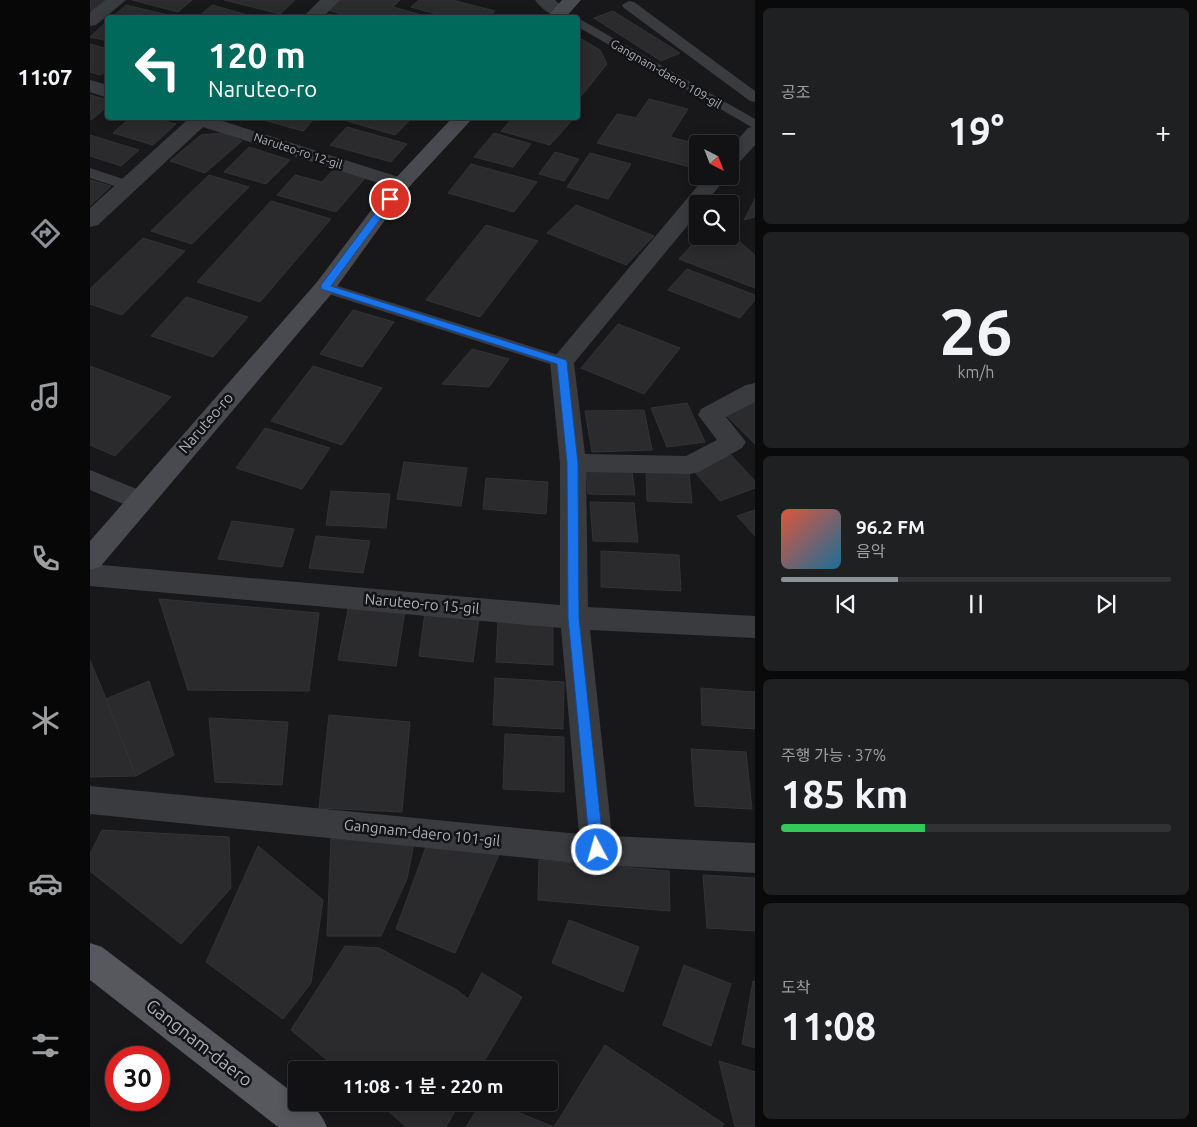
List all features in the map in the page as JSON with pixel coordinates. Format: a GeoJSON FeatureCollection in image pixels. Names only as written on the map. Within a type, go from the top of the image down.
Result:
{"type":"FeatureCollection","features":[{"type":"Feature","properties":{"kind":"main road","name":"Naruteo-ro"},"geometry":{"type":"LineString","coordinates":[[90,560],[325,287],[401,184],[461,120]]}},
{"type":"Feature","properties":{"kind":"main road","name":"Gangnam-daero"},"geometry":{"type":"LineString","coordinates":[[90,959],[308,1127]]}},
{"type":"Feature","properties":{"kind":"street"},"geometry":{"type":"LineString","coordinates":[[90,21],[117,0]]}},
{"type":"Feature","properties":{"kind":"street"},"geometry":{"type":"LineString","coordinates":[[314,15],[331,0]]}},
{"type":"Feature","properties":{"kind":"street"},"geometry":{"type":"LineString","coordinates":[[544,0],[564,12]]}},
{"type":"Feature","properties":{"kind":"street"},"geometry":{"type":"LineString","coordinates":[[90,86],[105,91]]}},
{"type":"Feature","properties":{"kind":"street"},"geometry":{"type":"LineString","coordinates":[[90,220],[196,120]]}},
{"type":"Feature","properties":{"kind":"street","name":"Naruteo-ro 12-gil"},"geometry":{"type":"LineString","coordinates":[[204,120],[401,184]]}},
{"type":"Feature","properties":{"kind":"street"},"geometry":{"type":"LineString","coordinates":[[739,150],[754,132]]}},
{"type":"Feature","properties":{"kind":"street"},"geometry":{"type":"LineString","coordinates":[[597,850],[574,618],[573,463],[562,362],[710,185]]}},
{"type":"Feature","properties":{"kind":"street"},"geometry":{"type":"LineString","coordinates":[[573,463],[690,465],[733,442],[710,415],[754,391]]}},
{"type":"Feature","properties":{"kind":"street"},"geometry":{"type":"LineString","coordinates":[[90,479],[140,501]]}},
{"type":"Feature","properties":{"kind":"street","name":"Naruteo-ro 15-gil"},"geometry":{"type":"LineString","coordinates":[[90,575],[574,618],[754,627]]}},
{"type":"Feature","properties":{"kind":"street","name":"Gangnam-daero 101-gil"},"geometry":{"type":"LineString","coordinates":[[90,800],[597,850],[754,858]]}},
{"type":"Feature","properties":{"kind":"lane"},"geometry":{"type":"LineString","coordinates":[[629,5],[754,98]]}},
{"type":"Feature","properties":{"kind":"lane","name":"Gangnam-daero 109-gil"},"geometry":{"type":"LineString","coordinates":[[580,23],[754,125]]}},
{"type":"Feature","properties":{"kind":"lane"},"geometry":{"type":"LineString","coordinates":[[90,174],[127,186]]}},
{"type":"Feature","properties":{"kind":"lane"},"geometry":{"type":"LineString","coordinates":[[325,287],[562,362]]}},
{"type":"Feature","properties":{"kind":"building"},"geometry":{"type":"Polygon","coordinates":[[[90,0],[106,0],[91,11],[90,0]]]}},
{"type":"Feature","properties":{"kind":"building"},"geometry":{"type":"Polygon","coordinates":[[[132,0],[192,0],[178,12],[132,0]]]}},
{"type":"Feature","properties":{"kind":"building"},"geometry":{"type":"Polygon","coordinates":[[[224,0],[295,0],[280,14],[224,0]]]}},
{"type":"Feature","properties":{"kind":"building"},"geometry":{"type":"Polygon","coordinates":[[[335,0],[400,0],[393,7],[421,15],[346,15],[325,9],[335,0]]]}},
{"type":"Feature","properties":{"kind":"building"},"geometry":{"type":"Polygon","coordinates":[[[419,0],[452,0],[495,11],[491,15],[440,15],[411,7],[419,0]]]}},
{"type":"Feature","properties":{"kind":"building"},"geometry":{"type":"Polygon","coordinates":[[[126,5],[168,15],[115,15],[126,5]]]}},
{"type":"Feature","properties":{"kind":"building"},"geometry":{"type":"Polygon","coordinates":[[[212,5],[247,15],[200,15],[212,5]]]}},
{"type":"Feature","properties":{"kind":"building"},"geometry":{"type":"Polygon","coordinates":[[[613,11],[680,53],[661,61],[594,18],[613,11]]]}},
{"type":"Feature","properties":{"kind":"building"},"geometry":{"type":"Polygon","coordinates":[[[104,24],[105,24],[105,40],[90,37],[104,24]]]}},
{"type":"Feature","properties":{"kind":"building"},"geometry":{"type":"Polygon","coordinates":[[[580,38],[600,50],[607,64],[580,98],[580,38]]]}},
{"type":"Feature","properties":{"kind":"building"},"geometry":{"type":"Polygon","coordinates":[[[90,44],[105,48],[105,72],[100,75],[90,72],[90,44]]]}},
{"type":"Feature","properties":{"kind":"building"},"geometry":{"type":"Polygon","coordinates":[[[90,95],[105,99],[105,108],[91,120],[90,95]]]}},
{"type":"Feature","properties":{"kind":"building"},"geometry":{"type":"Polygon","coordinates":[[[649,99],[688,109],[670,137],[689,142],[689,167],[597,143],[617,114],[636,118],[649,99]]]}},
{"type":"Feature","properties":{"kind":"building"},"geometry":{"type":"Polygon","coordinates":[[[128,120],[161,120],[176,124],[153,145],[113,133],[128,120]]]}},
{"type":"Feature","properties":{"kind":"building"},"geometry":{"type":"Polygon","coordinates":[[[263,120],[313,120],[303,131],[263,120]]]}},
{"type":"Feature","properties":{"kind":"building"},"geometry":{"type":"Polygon","coordinates":[[[348,120],[410,120],[395,135],[347,121],[348,120]]]}},
{"type":"Feature","properties":{"kind":"building"},"geometry":{"type":"Polygon","coordinates":[[[511,120],[572,120],[550,145],[501,131],[511,120]]]}},
{"type":"Feature","properties":{"kind":"building"},"geometry":{"type":"Polygon","coordinates":[[[347,127],[407,144],[391,162],[330,145],[347,127]]]}},
{"type":"Feature","properties":{"kind":"building"},"geometry":{"type":"Polygon","coordinates":[[[221,133],[242,141],[205,173],[170,161],[201,135],[221,133]]]}},
{"type":"Feature","properties":{"kind":"building"},"geometry":{"type":"Polygon","coordinates":[[[494,133],[531,144],[513,167],[474,157],[494,133]]]}},
{"type":"Feature","properties":{"kind":"building"},"geometry":{"type":"Polygon","coordinates":[[[90,135],[139,150],[121,166],[90,156],[90,135]]]}},
{"type":"Feature","properties":{"kind":"building"},"geometry":{"type":"Polygon","coordinates":[[[249,147],[290,160],[266,184],[224,172],[249,147]]]}},
{"type":"Feature","properties":{"kind":"building"},"geometry":{"type":"Polygon","coordinates":[[[555,152],[579,159],[564,181],[539,174],[555,152]]]}},
{"type":"Feature","properties":{"kind":"building"},"geometry":{"type":"Polygon","coordinates":[[[590,153],[631,164],[608,199],[567,187],[590,153]]]}},
{"type":"Feature","properties":{"kind":"building"},"geometry":{"type":"Polygon","coordinates":[[[471,164],[537,182],[514,212],[448,193],[471,164]]]}},
{"type":"Feature","properties":{"kind":"building"},"geometry":{"type":"Polygon","coordinates":[[[334,169],[366,177],[336,212],[277,195],[295,175],[322,182],[334,169]]]}},
{"type":"Feature","properties":{"kind":"building"},"geometry":{"type":"Polygon","coordinates":[[[209,175],[249,187],[192,244],[151,231],[209,175]]]}},
{"type":"Feature","properties":{"kind":"building"},"geometry":{"type":"Polygon","coordinates":[[[90,180],[111,186],[90,206],[90,180]]]}},
{"type":"Feature","properties":{"kind":"building"},"geometry":{"type":"Polygon","coordinates":[[[755,199],[755,217],[744,220],[755,199]]]}},
{"type":"Feature","properties":{"kind":"building"},"geometry":{"type":"Polygon","coordinates":[[[271,201],[331,219],[260,302],[197,282],[271,201]]]}},
{"type":"Feature","properties":{"kind":"building"},"geometry":{"type":"Polygon","coordinates":[[[576,205],[654,236],[626,265],[547,233],[576,205]]]}},
{"type":"Feature","properties":{"kind":"building"},"geometry":{"type":"Polygon","coordinates":[[[486,225],[538,241],[480,317],[426,300],[486,225]]]}},
{"type":"Feature","properties":{"kind":"building"},"geometry":{"type":"Polygon","coordinates":[[[143,238],[185,251],[122,315],[90,304],[90,289],[143,238]]]}},
{"type":"Feature","properties":{"kind":"building"},"geometry":{"type":"Polygon","coordinates":[[[739,242],[755,255],[755,288],[679,259],[692,245],[739,245],[739,242]]]}},
{"type":"Feature","properties":{"kind":"building"},"geometry":{"type":"Polygon","coordinates":[[[687,269],[755,295],[755,300],[740,318],[668,290],[687,269]]]}},
{"type":"Feature","properties":{"kind":"building"},"geometry":{"type":"Polygon","coordinates":[[[186,297],[248,317],[213,357],[151,336],[186,297]]]}},
{"type":"Feature","properties":{"kind":"building"},"geometry":{"type":"Polygon","coordinates":[[[353,310],[394,322],[362,367],[320,354],[353,310]]]}},
{"type":"Feature","properties":{"kind":"building"},"geometry":{"type":"Polygon","coordinates":[[[618,324],[680,348],[644,394],[581,368],[618,324]]]}},
{"type":"Feature","properties":{"kind":"building"},"geometry":{"type":"Polygon","coordinates":[[[472,349],[509,359],[489,387],[442,384],[472,349]]]}},
{"type":"Feature","properties":{"kind":"building"},"geometry":{"type":"Polygon","coordinates":[[[90,366],[171,397],[115,456],[90,445],[90,366]]]}},
{"type":"Feature","properties":{"kind":"building"},"geometry":{"type":"Polygon","coordinates":[[[313,366],[382,388],[342,445],[271,421],[313,366]]]}},
{"type":"Feature","properties":{"kind":"building"},"geometry":{"type":"Polygon","coordinates":[[[687,403],[705,442],[667,447],[651,408],[687,403]]]}},
{"type":"Feature","properties":{"kind":"building"},"geometry":{"type":"Polygon","coordinates":[[[755,403],[755,444],[726,415],[755,403]]]}},
{"type":"Feature","properties":{"kind":"building"},"geometry":{"type":"Polygon","coordinates":[[[644,410],[652,450],[592,452],[585,411],[644,410]]]}},
{"type":"Feature","properties":{"kind":"building"},"geometry":{"type":"Polygon","coordinates":[[[265,428],[330,448],[302,489],[236,468],[265,428]]]}},
{"type":"Feature","properties":{"kind":"building"},"geometry":{"type":"Polygon","coordinates":[[[731,455],[755,481],[755,488],[720,501],[693,470],[731,455]]]}},
{"type":"Feature","properties":{"kind":"building"},"geometry":{"type":"Polygon","coordinates":[[[404,462],[467,468],[461,506],[397,499],[404,462]]]}},
{"type":"Feature","properties":{"kind":"building"},"geometry":{"type":"Polygon","coordinates":[[[586,470],[632,471],[635,495],[588,494],[586,470]]]}},
{"type":"Feature","properties":{"kind":"building"},"geometry":{"type":"Polygon","coordinates":[[[646,471],[689,473],[692,503],[647,501],[646,471]]]}},
{"type":"Feature","properties":{"kind":"building"},"geometry":{"type":"Polygon","coordinates":[[[486,478],[548,482],[546,514],[483,509],[486,478]]]}},
{"type":"Feature","properties":{"kind":"building"},"geometry":{"type":"Polygon","coordinates":[[[331,491],[390,494],[386,528],[326,525],[331,491]]]}},
{"type":"Feature","properties":{"kind":"building"},"geometry":{"type":"Polygon","coordinates":[[[590,502],[634,503],[638,542],[593,541],[590,502]]]}},
{"type":"Feature","properties":{"kind":"building"},"geometry":{"type":"Polygon","coordinates":[[[755,510],[755,536],[737,516],[755,510]]]}},
{"type":"Feature","properties":{"kind":"building"},"geometry":{"type":"Polygon","coordinates":[[[232,521],[294,529],[282,567],[218,559],[232,521]]]}},
{"type":"Feature","properties":{"kind":"building"},"geometry":{"type":"Polygon","coordinates":[[[316,536],[370,541],[363,573],[309,568],[316,536]]]}},
{"type":"Feature","properties":{"kind":"building"},"geometry":{"type":"Polygon","coordinates":[[[601,551],[679,555],[681,591],[601,587],[601,551]]]}},
{"type":"Feature","properties":{"kind":"building"},"geometry":{"type":"Polygon","coordinates":[[[159,599],[319,613],[309,691],[188,690],[159,599]]]}},
{"type":"Feature","properties":{"kind":"building"},"geometry":{"type":"Polygon","coordinates":[[[349,605],[405,611],[396,666],[338,660],[349,605]]]}},
{"type":"Feature","properties":{"kind":"building"},"geometry":{"type":"Polygon","coordinates":[[[425,613],[479,618],[473,662],[419,656],[425,613]]]}},
{"type":"Feature","properties":{"kind":"building"},"geometry":{"type":"Polygon","coordinates":[[[498,620],[553,623],[553,665],[496,662],[498,620]]]}},
{"type":"Feature","properties":{"kind":"building"},"geometry":{"type":"Polygon","coordinates":[[[90,660],[106,699],[136,776],[90,777],[90,660]]]}},
{"type":"Feature","properties":{"kind":"building"},"geometry":{"type":"Polygon","coordinates":[[[495,678],[564,682],[563,729],[493,725],[495,678]]]}},
{"type":"Feature","properties":{"kind":"building"},"geometry":{"type":"Polygon","coordinates":[[[149,681],[174,755],[136,776],[106,699],[149,681]]]}},
{"type":"Feature","properties":{"kind":"building"},"geometry":{"type":"Polygon","coordinates":[[[701,688],[755,692],[755,729],[702,725],[701,688]]]}},
{"type":"Feature","properties":{"kind":"building"},"geometry":{"type":"Polygon","coordinates":[[[329,715],[410,722],[402,812],[319,808],[329,715]]]}},
{"type":"Feature","properties":{"kind":"building"},"geometry":{"type":"Polygon","coordinates":[[[209,718],[288,722],[282,785],[215,782],[209,718]]]}},
{"type":"Feature","properties":{"kind":"building"},"geometry":{"type":"Polygon","coordinates":[[[505,734],[564,737],[564,792],[503,789],[505,734]]]}},
{"type":"Feature","properties":{"kind":"building"},"geometry":{"type":"Polygon","coordinates":[[[691,749],[746,752],[752,809],[695,806],[691,749]]]}},
{"type":"Feature","properties":{"kind":"building"},"geometry":{"type":"Polygon","coordinates":[[[102,830],[229,837],[231,888],[181,944],[90,871],[90,854],[102,830]]]}},
{"type":"Feature","properties":{"kind":"building"},"geometry":{"type":"Polygon","coordinates":[[[331,839],[414,843],[407,879],[381,936],[327,936],[331,839]]]}},
{"type":"Feature","properties":{"kind":"building"},"geometry":{"type":"Polygon","coordinates":[[[258,846],[323,900],[311,983],[283,1019],[206,962],[258,846]]]}},
{"type":"Feature","properties":{"kind":"building"},"geometry":{"type":"Polygon","coordinates":[[[426,847],[499,855],[455,953],[396,929],[426,847]]]}},
{"type":"Feature","properties":{"kind":"building"},"geometry":{"type":"Polygon","coordinates":[[[539,860],[669,871],[670,911],[538,900],[539,860]]]}},
{"type":"Feature","properties":{"kind":"building"},"geometry":{"type":"Polygon","coordinates":[[[703,875],[755,878],[755,931],[707,928],[703,875]]]}},
{"type":"Feature","properties":{"kind":"building"},"geometry":{"type":"Polygon","coordinates":[[[569,920],[639,947],[623,992],[552,963],[569,920]]]}},
{"type":"Feature","properties":{"kind":"building"},"geometry":{"type":"Polygon","coordinates":[[[345,946],[379,948],[457,990],[468,999],[482,973],[522,997],[484,1061],[328,1061],[291,1030],[345,946]]]}},
{"type":"Feature","properties":{"kind":"building"},"geometry":{"type":"Polygon","coordinates":[[[684,965],[731,984],[711,1046],[663,1025],[684,965]]]}},
{"type":"Feature","properties":{"kind":"building"},"geometry":{"type":"Polygon","coordinates":[[[753,981],[755,981],[755,1048],[742,1044],[753,981]]]}},
{"type":"Feature","properties":{"kind":"building"},"geometry":{"type":"Polygon","coordinates":[[[605,1045],[724,1124],[722,1127],[554,1127],[605,1045]]]}},
{"type":"Feature","properties":{"kind":"building"},"geometry":{"type":"Polygon","coordinates":[[[719,1061],[755,1072],[755,1127],[735,1127],[719,1061]]]}},
{"type":"Feature","properties":{"kind":"building"},"geometry":{"type":"Polygon","coordinates":[[[388,1111],[455,1111],[446,1127],[407,1127],[388,1111]]]}},
{"type":"Feature","properties":{"kind":"building"},"geometry":{"type":"Polygon","coordinates":[[[476,1111],[515,1111],[554,1127],[466,1127],[476,1111]]]}},
{"type":"Feature","properties":{"kind":"route"},"geometry":{"type":"LineString","coordinates":[[390,199],[325,287],[562,362],[573,463],[574,618],[597,850]]}}]}
